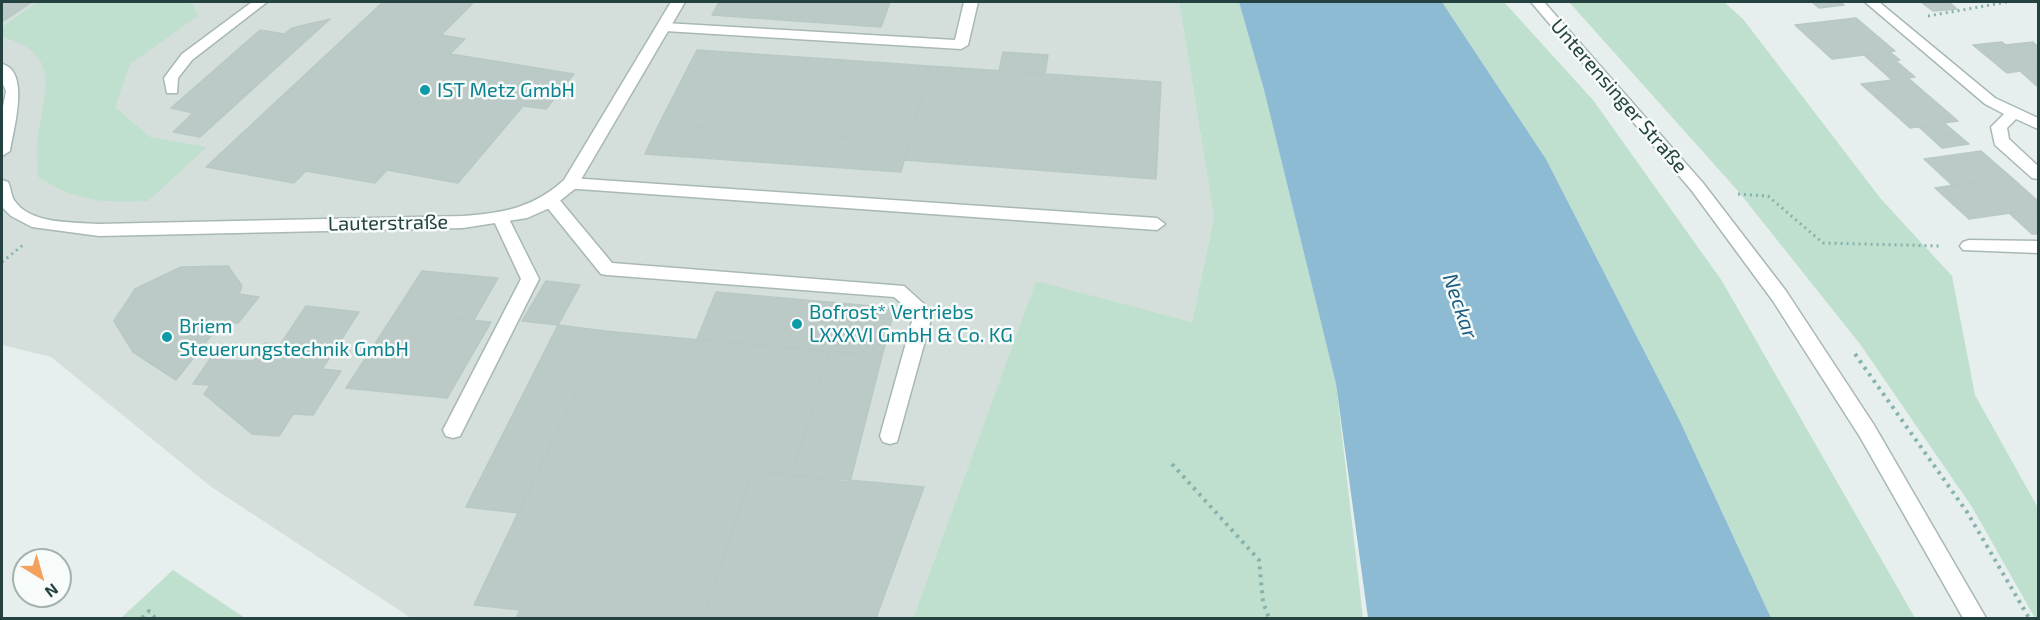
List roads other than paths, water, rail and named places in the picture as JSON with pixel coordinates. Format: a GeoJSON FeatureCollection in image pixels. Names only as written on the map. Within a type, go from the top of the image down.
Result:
{"type":"FeatureCollection","features":[{"type":"Feature","properties":{"kind":"street"},"geometry":{"type":"LineString","coordinates":[[172,90],[171,78],[187,57],[260,2]]}},
{"type":"Feature","properties":{"kind":"street","name":"Lauterstraße"},"geometry":{"type":"LineString","coordinates":[[2,186],[8,204],[26,217],[46,225],[99,230],[501,219],[529,213],[552,202],[570,184],[678,2]]}},
{"type":"Feature","properties":{"kind":"street"},"geometry":{"type":"LineString","coordinates":[[665,27],[961,45],[971,2]]}},
{"type":"Feature","properties":{"kind":"street","name":"Unterensinger Straße"},"geometry":{"type":"LineString","coordinates":[[1537,2],[1648,126],[1701,191],[1784,302],[1859,417],[1975,618]]}},
{"type":"Feature","properties":{"kind":"street"},"geometry":{"type":"LineString","coordinates":[[1871,2],[1965,83],[1990,101],[2038,124]]}},
{"type":"Feature","properties":{"kind":"street"},"geometry":{"type":"LineString","coordinates":[[2,68],[13,91],[2,151]]}},
{"type":"Feature","properties":{"kind":"street"},"geometry":{"type":"LineString","coordinates":[[2013,113],[1999,127],[2001,141],[2038,174]]}},
{"type":"Feature","properties":{"kind":"street"},"geometry":{"type":"LineString","coordinates":[[570,184],[1156,224]]}},
{"type":"Feature","properties":{"kind":"street"},"geometry":{"type":"LineString","coordinates":[[552,202],[608,269],[898,291],[924,312],[890,436]]}},
{"type":"Feature","properties":{"kind":"street"},"geometry":{"type":"LineString","coordinates":[[453,430],[530,279],[501,219]]}},
{"type":"Feature","properties":{"kind":"street"},"geometry":{"type":"LineString","coordinates":[[1969,246],[2038,247]]}},
{"type":"Feature","properties":{"kind":"water","name":"Neckar"},"geometry":{"type":"Polygon","coordinates":[[[1239,2],[1442,2],[1546,159],[1679,419],[1771,618],[1368,618],[1336,384],[1264,90],[1239,2]]]}},
{"type":"Feature","properties":{"kind":"place","name":"IST Metz GmbH"},"geometry":{"type":"Point","coordinates":[425,90]}},
{"type":"Feature","properties":{"kind":"place","name":"Bofrost* Vertriebs LXXXVI GmbH & Co. KG"},"geometry":{"type":"Point","coordinates":[797,324]}},
{"type":"Feature","properties":{"kind":"place","name":"Briem Steuerungstechnik GmbH"},"geometry":{"type":"Point","coordinates":[167,337]}}]}
